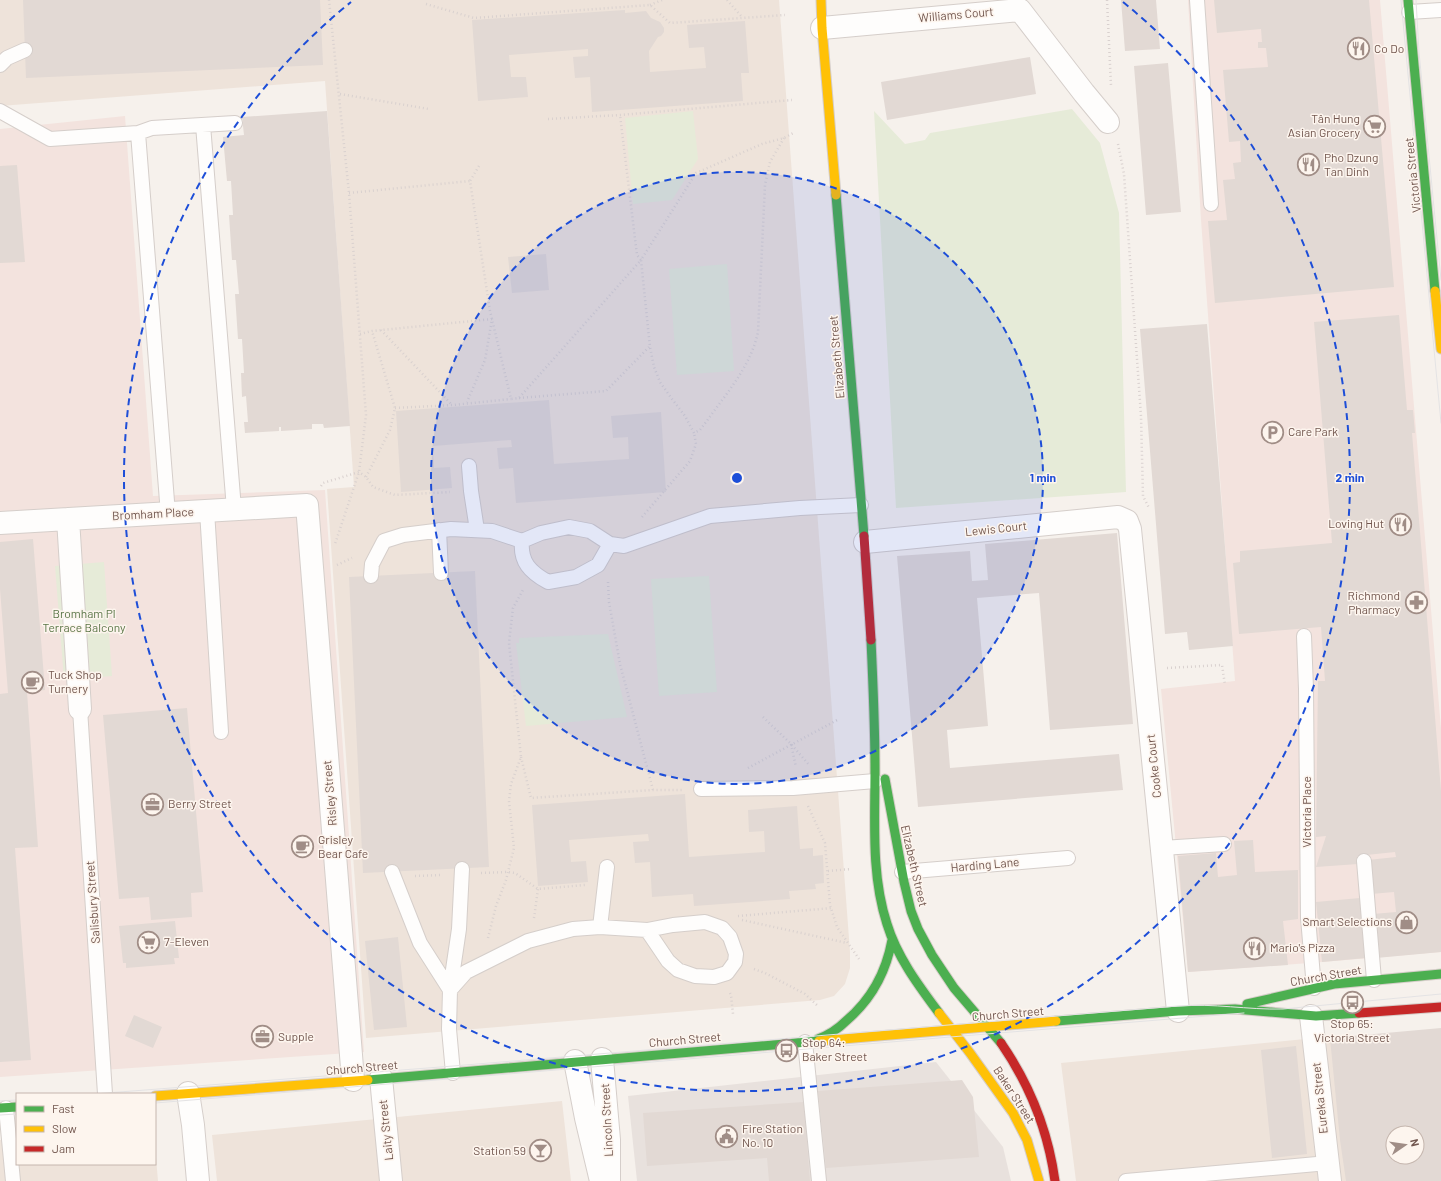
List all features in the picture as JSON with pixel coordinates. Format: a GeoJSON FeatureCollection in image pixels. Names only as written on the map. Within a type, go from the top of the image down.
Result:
{"type":"FeatureCollection","features":[{"type":"Feature","properties":{"kind":"street","name":"Elizabeth Street"},"geometry":{"type":"LineString","coordinates":[[821,0],[822,28],[865,542],[875,713],[874,781],[876,865],[882,906],[892,940],[923,992],[953,1031]]}},
{"type":"Feature","properties":{"kind":"street","name":"Victoria Street"},"geometry":{"type":"LineString","coordinates":[[1408,6],[1435,217],[1441,349]]}},
{"type":"Feature","properties":{"kind":"street","name":"Williams Court"},"geometry":{"type":"LineString","coordinates":[[822,28],[1020,10],[1108,122]]}},
{"type":"Feature","properties":{"kind":"street","name":"Bromham Place"},"geometry":{"type":"LineString","coordinates":[[0,524],[307,505]]}},
{"type":"Feature","properties":{"kind":"street","name":"Risley Street"},"geometry":{"type":"LineString","coordinates":[[307,505],[353,1080]]}},
{"type":"Feature","properties":{"kind":"street","name":"Lewis Court"},"geometry":{"type":"LineString","coordinates":[[865,542],[1118,517],[1127,521]]}},
{"type":"Feature","properties":{"kind":"street"},"geometry":{"type":"LineString","coordinates":[[68,519],[80,709]]}},
{"type":"Feature","properties":{"kind":"street","name":"Cooke Court"},"geometry":{"type":"LineString","coordinates":[[1127,521],[1130,529],[1178,1011]]}},
{"type":"Feature","properties":{"kind":"street","name":"Elizabeth Street"},"geometry":{"type":"LineString","coordinates":[[875,713],[885,779],[908,901],[922,937],[939,966],[958,994],[987,1027]]}},
{"type":"Feature","properties":{"kind":"street"},"geometry":{"type":"LineString","coordinates":[[805,1042],[830,1034],[850,1019],[867,1002],[886,966],[892,940]]}},
{"type":"Feature","properties":{"kind":"street","name":"Church Street"},"geometry":{"type":"LineString","coordinates":[[1217,1009],[1339,984],[1441,974]]}},
{"type":"Feature","properties":{"kind":"street","name":"Church Street"},"geometry":{"type":"LineString","coordinates":[[156,1096],[953,1031],[1178,1011],[1217,1009],[1311,1016],[1335,1016],[1441,1006]]}},
{"type":"Feature","properties":{"kind":"street","name":"Eureka Street"},"geometry":{"type":"LineString","coordinates":[[1311,1016],[1329,1172]]}},
{"type":"Feature","properties":{"kind":"street","name":"Baker Street"},"geometry":{"type":"LineString","coordinates":[[987,1027],[1011,1058],[1036,1107],[1048,1141],[1055,1181]]}},
{"type":"Feature","properties":{"kind":"street","name":"Baker Street"},"geometry":{"type":"LineString","coordinates":[[953,1031],[1019,1122],[1027,1140],[1039,1181]]}},
{"type":"Feature","properties":{"kind":"street","name":"Lincoln Street"},"geometry":{"type":"LineString","coordinates":[[602,1059],[610,1140],[609,1181]]}},
{"type":"Feature","properties":{"kind":"street","name":"Lincoln Street"},"geometry":{"type":"LineString","coordinates":[[575,1062],[586,1118],[601,1181]]}},
{"type":"Feature","properties":{"kind":"street","name":"Laity Street"},"geometry":{"type":"LineString","coordinates":[[381,1078],[391,1181]]}},
{"type":"Feature","properties":{"kind":"street"},"geometry":{"type":"LineString","coordinates":[[188,1093],[193,1125],[198,1181]]}},
{"type":"Feature","properties":{"kind":"lane"},"geometry":{"type":"LineString","coordinates":[[1197,0],[1211,204]]}},
{"type":"Feature","properties":{"kind":"lane"},"geometry":{"type":"LineString","coordinates":[[1408,6],[1441,10]]}},
{"type":"Feature","properties":{"kind":"lane"},"geometry":{"type":"LineString","coordinates":[[0,65],[7,58],[25,50]]}},
{"type":"Feature","properties":{"kind":"lane"},"geometry":{"type":"LineString","coordinates":[[0,111],[50,139],[138,133],[152,128],[236,123]]}},
{"type":"Feature","properties":{"kind":"lane"},"geometry":{"type":"LineString","coordinates":[[203,125],[234,509]]}},
{"type":"Feature","properties":{"kind":"lane"},"geometry":{"type":"LineString","coordinates":[[138,133],[168,514]]}},
{"type":"Feature","properties":{"kind":"lane"},"geometry":{"type":"LineString","coordinates":[[469,466],[477,530]]}},
{"type":"Feature","properties":{"kind":"lane"},"geometry":{"type":"LineString","coordinates":[[522,541],[521,552],[528,567],[532,572],[548,582],[576,577],[598,565],[617,545],[710,516],[800,508],[862,505]]}},
{"type":"Feature","properties":{"kind":"lane"},"geometry":{"type":"LineString","coordinates":[[207,511],[221,732]]}},
{"type":"Feature","properties":{"kind":"lane"},"geometry":{"type":"LineString","coordinates":[[371,576],[372,564],[384,541],[402,535],[440,530],[451,529],[492,531],[522,541],[541,533],[569,527],[590,531],[617,545]]}},
{"type":"Feature","properties":{"kind":"lane"},"geometry":{"type":"LineString","coordinates":[[440,530],[441,573]]}},
{"type":"Feature","properties":{"kind":"lane","name":"Victoria Place"},"geometry":{"type":"LineString","coordinates":[[1304,636],[1306,689],[1308,918],[1314,988]]}},
{"type":"Feature","properties":{"kind":"lane","name":"Salisbury Street"},"geometry":{"type":"LineString","coordinates":[[80,709],[105,1093]]}},
{"type":"Feature","properties":{"kind":"lane"},"geometry":{"type":"LineString","coordinates":[[701,789],[800,787],[874,781]]}},
{"type":"Feature","properties":{"kind":"lane"},"geometry":{"type":"LineString","coordinates":[[1162,848],[1224,844]]}},
{"type":"Feature","properties":{"kind":"lane","name":"Harding Lane"},"geometry":{"type":"LineString","coordinates":[[902,872],[1068,858]]}},
{"type":"Feature","properties":{"kind":"lane"},"geometry":{"type":"LineString","coordinates":[[1364,861],[1374,980]]}},
{"type":"Feature","properties":{"kind":"lane"},"geometry":{"type":"LineString","coordinates":[[600,927],[607,867]]}},
{"type":"Feature","properties":{"kind":"lane"},"geometry":{"type":"LineString","coordinates":[[453,1072],[449,1029],[450,990],[459,929],[462,871]]}},
{"type":"Feature","properties":{"kind":"lane"},"geometry":{"type":"LineString","coordinates":[[393,875],[420,943],[450,990]]}},
{"type":"Feature","properties":{"kind":"lane"},"geometry":{"type":"LineString","coordinates":[[450,990],[466,972],[473,968],[531,940],[573,929],[600,927],[647,930],[673,925],[705,922],[722,928],[730,937],[736,954],[735,962],[727,973],[714,977],[695,976],[678,970],[668,961],[647,930]]}},
{"type":"Feature","properties":{"kind":"lane"},"geometry":{"type":"LineString","coordinates":[[805,1042],[819,1181]]}},
{"type":"Feature","properties":{"kind":"lane"},"geometry":{"type":"LineString","coordinates":[[8,1108],[13,1181]]}},
{"type":"Feature","properties":{"kind":"lane"},"geometry":{"type":"LineString","coordinates":[[1126,1181],[1329,1172]]}},
{"type":"Feature","properties":{"kind":"path"},"geometry":{"type":"LineString","coordinates":[[329,0],[340,94],[343,146],[349,193],[366,415],[359,472],[334,547]]}},
{"type":"Feature","properties":{"kind":"path"},"geometry":{"type":"LineString","coordinates":[[426,4],[474,18],[650,5],[662,0]]}},
{"type":"Feature","properties":{"kind":"path"},"geometry":{"type":"LineString","coordinates":[[727,0],[743,17]]}},
{"type":"Feature","properties":{"kind":"path"},"geometry":{"type":"LineString","coordinates":[[1107,0],[1112,108],[1108,122],[1116,132],[1124,174],[1141,416],[1143,496],[1148,505],[1149,513]]}},
{"type":"Feature","properties":{"kind":"path"},"geometry":{"type":"LineString","coordinates":[[650,5],[670,23],[785,15]]}},
{"type":"Feature","properties":{"kind":"path"},"geometry":{"type":"LineString","coordinates":[[340,94],[429,109]]}},
{"type":"Feature","properties":{"kind":"path"},"geometry":{"type":"LineString","coordinates":[[548,119],[620,115],[792,100]]}},
{"type":"Feature","properties":{"kind":"path"},"geometry":{"type":"LineString","coordinates":[[617,545],[690,461],[696,444],[694,433],[686,416],[660,382],[654,367],[650,347],[641,260],[636,255],[620,115]]}},
{"type":"Feature","properties":{"kind":"path"},"geometry":{"type":"LineString","coordinates":[[519,398],[641,260],[696,173],[762,144],[784,138],[795,132]]}},
{"type":"Feature","properties":{"kind":"path"},"geometry":{"type":"LineString","coordinates":[[694,433],[700,430],[746,365],[755,346],[758,332],[765,185],[770,162],[784,138]]}},
{"type":"Feature","properties":{"kind":"path"},"geometry":{"type":"LineString","coordinates":[[479,166],[470,181],[492,319],[511,398]]}},
{"type":"Feature","properties":{"kind":"path"},"geometry":{"type":"LineString","coordinates":[[349,193],[470,181]]}},
{"type":"Feature","properties":{"kind":"path"},"geometry":{"type":"LineString","coordinates":[[360,334],[372,330],[492,319]]}},
{"type":"Feature","properties":{"kind":"path"},"geometry":{"type":"LineString","coordinates":[[467,402],[485,360],[492,319]]}},
{"type":"Feature","properties":{"kind":"path"},"geometry":{"type":"LineString","coordinates":[[366,477],[390,430],[395,408],[372,330]]}},
{"type":"Feature","properties":{"kind":"path"},"geometry":{"type":"LineString","coordinates":[[381,330],[453,405]]}},
{"type":"Feature","properties":{"kind":"path"},"geometry":{"type":"LineString","coordinates":[[395,408],[453,405],[467,402],[606,391],[650,347]]}},
{"type":"Feature","properties":{"kind":"path"},"geometry":{"type":"LineString","coordinates":[[359,472],[366,477],[373,487],[395,495],[471,491]]}},
{"type":"Feature","properties":{"kind":"path"},"geometry":{"type":"LineString","coordinates":[[307,505],[323,483],[359,472]]}},
{"type":"Feature","properties":{"kind":"path"},"geometry":{"type":"LineString","coordinates":[[532,572],[513,608],[509,643],[521,757],[531,798],[653,790],[701,789]]}},
{"type":"Feature","properties":{"kind":"path"},"geometry":{"type":"LineString","coordinates":[[608,580],[609,602],[620,664],[653,790]]}},
{"type":"Feature","properties":{"kind":"path"},"geometry":{"type":"LineString","coordinates":[[1144,669],[1222,665],[1225,685]]}},
{"type":"Feature","properties":{"kind":"path"},"geometry":{"type":"LineString","coordinates":[[763,717],[792,744],[826,785]]}},
{"type":"Feature","properties":{"kind":"path"},"geometry":{"type":"LineString","coordinates":[[746,769],[839,719]]}},
{"type":"Feature","properties":{"kind":"path"},"geometry":{"type":"LineString","coordinates":[[792,744],[800,787],[825,843],[832,908],[837,927],[858,959]]}},
{"type":"Feature","properties":{"kind":"path"},"geometry":{"type":"LineString","coordinates":[[473,968],[485,948],[514,848],[509,801],[511,784],[521,757]]}},
{"type":"Feature","properties":{"kind":"path"},"geometry":{"type":"LineString","coordinates":[[828,871],[851,869]]}},
{"type":"Feature","properties":{"kind":"path"},"geometry":{"type":"LineString","coordinates":[[393,875],[462,871],[508,872],[515,873],[538,889],[605,884]]}},
{"type":"Feature","properties":{"kind":"path"},"geometry":{"type":"LineString","coordinates":[[531,940],[538,889]]}},
{"type":"Feature","properties":{"kind":"path"},"geometry":{"type":"LineString","coordinates":[[708,923],[742,915],[832,908]]}},
{"type":"Feature","properties":{"kind":"path"},"geometry":{"type":"LineString","coordinates":[[731,917],[847,943]]}},
{"type":"Feature","properties":{"kind":"path"},"geometry":{"type":"LineString","coordinates":[[735,962],[765,973],[792,987],[805,994],[819,1007]]}},
{"type":"Feature","properties":{"kind":"shaded area"},"geometry":{"type":"Polygon","coordinates":[[[0,0],[779,0],[850,952],[850,968],[845,984],[834,996],[820,1000],[366,1038],[327,489],[354,487],[325,81],[0,106],[0,0]]]}},
{"type":"Feature","properties":{"kind":"shaded area"},"geometry":{"type":"Polygon","coordinates":[[[1188,0],[1380,0],[1441,729],[1441,952],[1188,972],[1161,689],[1235,681],[1201,220],[1188,0]]]}},
{"type":"Feature","properties":{"kind":"shaded area"},"geometry":{"type":"Polygon","coordinates":[[[125,116],[153,496],[325,490],[364,1052],[0,1077],[0,129],[125,116]]]}},
{"type":"Feature","properties":{"kind":"shaded area"},"geometry":{"type":"Polygon","coordinates":[[[1335,1036],[1347,1181],[1076,1181],[1061,1063],[1335,1036]]]}},
{"type":"Feature","properties":{"kind":"shaded area"},"geometry":{"type":"Polygon","coordinates":[[[936,1062],[1003,1147],[1011,1181],[637,1181],[628,1096],[936,1062]]]}},
{"type":"Feature","properties":{"kind":"shaded area"},"geometry":{"type":"Polygon","coordinates":[[[562,1101],[571,1181],[217,1181],[212,1135],[562,1101]]]}},
{"type":"Feature","properties":{"kind":"shaded area"},"geometry":{"type":"Polygon","coordinates":[[[16,1139],[16,1165],[156,1165],[156,1158],[158,1181],[0,1181],[0,1140],[16,1139]]]}},
{"type":"Feature","properties":{"kind":"green space"},"geometry":{"type":"Polygon","coordinates":[[[1072,109],[1100,143],[1119,213],[1126,492],[896,508],[874,111],[905,144],[925,140],[930,133],[1072,109]]]}},
{"type":"Feature","properties":{"kind":"green space"},"geometry":{"type":"Polygon","coordinates":[[[693,111],[698,159],[672,200],[633,204],[625,118],[693,111]]]}},
{"type":"Feature","properties":{"kind":"green space"},"geometry":{"type":"Polygon","coordinates":[[[727,264],[734,371],[677,375],[669,269],[727,264]]]}},
{"type":"Feature","properties":{"kind":"green space","name":"Bromham Pl Terrace Balcony"},"geometry":{"type":"Polygon","coordinates":[[[104,562],[112,676],[64,680],[55,566],[104,562]]]}},
{"type":"Feature","properties":{"kind":"green space"},"geometry":{"type":"Polygon","coordinates":[[[709,576],[717,692],[659,696],[651,579],[709,576]]]}},
{"type":"Feature","properties":{"kind":"green space"},"geometry":{"type":"Polygon","coordinates":[[[608,634],[627,717],[526,726],[516,643],[519,643],[519,638],[608,634]]]}},
{"type":"Feature","properties":{"kind":"building"},"geometry":{"type":"Polygon","coordinates":[[[23,0],[320,0],[323,65],[26,78],[23,0]]]}},
{"type":"Feature","properties":{"kind":"building"},"geometry":{"type":"Polygon","coordinates":[[[1121,0],[1156,0],[1160,49],[1125,51],[1121,0]]]}},
{"type":"Feature","properties":{"kind":"building"},"geometry":{"type":"Polygon","coordinates":[[[1214,0],[1369,0],[1394,287],[1215,303],[1208,221],[1227,220],[1223,180],[1235,179],[1233,163],[1241,162],[1240,141],[1229,142],[1223,70],[1268,67],[1266,48],[1258,48],[1258,42],[1262,42],[1261,29],[1217,33],[1214,0]]]}},
{"type":"Feature","properties":{"kind":"building"},"geometry":{"type":"Polygon","coordinates":[[[625,10],[625,13],[646,11],[651,18],[660,22],[664,28],[664,32],[658,37],[649,51],[650,72],[706,68],[704,47],[689,48],[687,25],[745,21],[749,73],[741,73],[743,101],[592,112],[590,77],[575,78],[573,57],[588,56],[588,49],[509,55],[511,77],[526,77],[528,97],[478,101],[472,20],[625,10]]]}},
{"type":"Feature","properties":{"kind":"building"},"geometry":{"type":"Polygon","coordinates":[[[1030,57],[1036,94],[887,120],[881,82],[1030,57]]]}},
{"type":"Feature","properties":{"kind":"building"},"geometry":{"type":"Polygon","coordinates":[[[1168,63],[1181,212],[1146,215],[1134,66],[1168,63]]]}},
{"type":"Feature","properties":{"kind":"building"},"geometry":{"type":"Polygon","coordinates":[[[327,111],[350,426],[324,428],[323,424],[312,424],[312,429],[281,431],[281,427],[279,427],[279,431],[245,433],[244,422],[248,422],[246,396],[242,397],[241,373],[244,373],[242,339],[238,339],[235,294],[239,294],[236,260],[232,260],[229,215],[233,215],[231,181],[227,181],[223,137],[244,135],[242,117],[327,111]]]}},
{"type":"Feature","properties":{"kind":"building"},"geometry":{"type":"Polygon","coordinates":[[[17,165],[25,262],[0,263],[0,166],[17,165]]]}},
{"type":"Feature","properties":{"kind":"building"},"geometry":{"type":"Polygon","coordinates":[[[546,254],[549,290],[512,293],[508,257],[546,254]]]}},
{"type":"Feature","properties":{"kind":"building"},"geometry":{"type":"Polygon","coordinates":[[[1399,315],[1407,410],[1413,410],[1415,433],[1412,433],[1441,791],[1441,952],[1376,958],[1373,914],[1396,912],[1394,892],[1371,894],[1368,860],[1396,857],[1395,852],[1357,856],[1358,864],[1316,867],[1326,836],[1316,837],[1318,681],[1325,681],[1321,627],[1239,634],[1233,563],[1240,562],[1240,551],[1332,543],[1314,322],[1399,315]]]}},
{"type":"Feature","properties":{"kind":"building"},"geometry":{"type":"Polygon","coordinates":[[[1207,324],[1233,646],[1189,650],[1187,632],[1165,634],[1140,329],[1207,324]]]}},
{"type":"Feature","properties":{"kind":"building"},"geometry":{"type":"Polygon","coordinates":[[[549,400],[554,464],[629,459],[628,437],[613,438],[611,416],[661,412],[666,492],[516,503],[513,468],[499,469],[497,448],[512,447],[511,440],[433,446],[434,468],[450,467],[452,488],[401,492],[396,411],[549,400]]]}},
{"type":"Feature","properties":{"kind":"building"},"geometry":{"type":"Polygon","coordinates":[[[1117,533],[1133,724],[1050,730],[1039,593],[977,598],[988,726],[947,730],[950,768],[1119,754],[1123,790],[918,807],[897,556],[970,551],[972,581],[988,580],[985,544],[1117,533]]]}},
{"type":"Feature","properties":{"kind":"building"},"geometry":{"type":"Polygon","coordinates":[[[33,539],[45,690],[27,692],[38,847],[15,848],[31,1060],[0,1062],[0,694],[8,693],[0,589],[0,542],[33,539]]]}},
{"type":"Feature","properties":{"kind":"building"},"geometry":{"type":"Polygon","coordinates":[[[475,571],[489,867],[363,873],[349,577],[475,571]]]}},
{"type":"Feature","properties":{"kind":"building","name":"Berry Street"},"geometry":{"type":"Polygon","coordinates":[[[187,708],[203,892],[191,893],[192,917],[151,920],[149,897],[119,899],[103,715],[187,708]]]}},
{"type":"Feature","properties":{"kind":"building"},"geometry":{"type":"Polygon","coordinates":[[[685,794],[689,857],[765,852],[764,831],[749,832],[748,810],[797,806],[800,849],[813,848],[813,856],[823,855],[824,883],[815,884],[816,889],[789,891],[790,899],[694,906],[693,894],[652,897],[650,862],[635,863],[633,842],[649,841],[648,834],[569,840],[571,862],[586,861],[588,882],[538,886],[532,805],[685,794]]]}},
{"type":"Feature","properties":{"kind":"building"},"geometry":{"type":"Polygon","coordinates":[[[1253,840],[1255,872],[1298,870],[1298,919],[1283,921],[1288,965],[1188,972],[1178,856],[1216,853],[1218,877],[1237,875],[1234,841],[1253,840]]]}},
{"type":"Feature","properties":{"kind":"building"},"geometry":{"type":"Polygon","coordinates":[[[1360,898],[1366,958],[1322,962],[1316,902],[1360,898]]]}},
{"type":"Feature","properties":{"kind":"building","name":"7-Eleven"},"geometry":{"type":"Polygon","coordinates":[[[175,921],[179,958],[174,958],[175,964],[126,968],[126,963],[123,963],[119,926],[175,921]]]}},
{"type":"Feature","properties":{"kind":"building"},"geometry":{"type":"Polygon","coordinates":[[[398,937],[407,1027],[374,1030],[365,941],[398,937]]]}},
{"type":"Feature","properties":{"kind":"building"},"geometry":{"type":"Polygon","coordinates":[[[134,1015],[162,1027],[153,1048],[125,1036],[134,1015]]]}},
{"type":"Feature","properties":{"kind":"building"},"geometry":{"type":"Polygon","coordinates":[[[1441,1028],[1441,1181],[1346,1181],[1340,1140],[1330,1038],[1441,1028]]]}},
{"type":"Feature","properties":{"kind":"building"},"geometry":{"type":"Polygon","coordinates":[[[1296,1046],[1307,1154],[1272,1158],[1261,1050],[1296,1046]]]}},
{"type":"Feature","properties":{"kind":"building"},"geometry":{"type":"Polygon","coordinates":[[[962,1080],[973,1097],[979,1157],[826,1168],[818,1091],[962,1080]]]}},
{"type":"Feature","properties":{"kind":"building","name":"Fire Station No. 10"},"geometry":{"type":"Polygon","coordinates":[[[804,1102],[810,1181],[769,1181],[767,1158],[647,1166],[643,1113],[804,1102]]]}},
{"type":"Feature","properties":{"kind":"tram line"},"geometry":{"type":"LineString","coordinates":[[1401,0],[1441,423]]}},
{"type":"Feature","properties":{"kind":"tram line"},"geometry":{"type":"LineString","coordinates":[[1416,0],[1419,52],[1441,280]]}},
{"type":"Feature","properties":{"kind":"tram line"},"geometry":{"type":"LineString","coordinates":[[107,1093],[1191,1005],[1283,1009],[1441,994]]}},
{"type":"Feature","properties":{"kind":"tram line"},"geometry":{"type":"LineString","coordinates":[[156,1103],[1244,1013]]}},
{"type":"Feature","properties":{"kind":"tram line"},"geometry":{"type":"LineString","coordinates":[[0,1101],[16,1100]]}},
{"type":"Feature","properties":{"kind":"tram line"},"geometry":{"type":"LineString","coordinates":[[0,1115],[16,1114]]}},
{"type":"Feature","properties":{"kind":"traffic: fast"},"geometry":{"type":"LineString","coordinates":[[1408,0],[1435,291]]}},
{"type":"Feature","properties":{"kind":"traffic: fast"},"geometry":{"type":"LineString","coordinates":[[836,195],[864,536]]}},
{"type":"Feature","properties":{"kind":"traffic: fast"},"geometry":{"type":"LineString","coordinates":[[871,640],[875,738],[875,848],[878,887],[891,936],[909,971],[939,1013]]}},
{"type":"Feature","properties":{"kind":"traffic: fast"},"geometry":{"type":"LineString","coordinates":[[885,779],[904,882],[911,911],[918,929],[932,955],[954,988],[1001,1043]]}},
{"type":"Feature","properties":{"kind":"traffic: fast"},"geometry":{"type":"LineString","coordinates":[[818,1039],[830,1034],[840,1027],[863,1004],[882,974],[892,940]]}},
{"type":"Feature","properties":{"kind":"traffic: fast"},"geometry":{"type":"LineString","coordinates":[[1247,1004],[1334,984],[1441,974]]}},
{"type":"Feature","properties":{"kind":"traffic: fast"},"geometry":{"type":"LineString","coordinates":[[1056,1021],[1178,1011],[1235,1009],[1316,1016],[1359,1013]]}},
{"type":"Feature","properties":{"kind":"traffic: fast"},"geometry":{"type":"LineString","coordinates":[[368,1080],[819,1041]]}},
{"type":"Feature","properties":{"kind":"traffic: fast"},"geometry":{"type":"LineString","coordinates":[[0,1108],[16,1107]]}},
{"type":"Feature","properties":{"kind":"traffic: slow"},"geometry":{"type":"LineString","coordinates":[[821,0],[836,195]]}},
{"type":"Feature","properties":{"kind":"traffic: slow"},"geometry":{"type":"LineString","coordinates":[[1435,291],[1441,349]]}},
{"type":"Feature","properties":{"kind":"traffic: slow"},"geometry":{"type":"LineString","coordinates":[[939,1013],[1013,1113],[1027,1140],[1039,1181]]}},
{"type":"Feature","properties":{"kind":"traffic: slow"},"geometry":{"type":"LineString","coordinates":[[819,1041],[1056,1021]]}},
{"type":"Feature","properties":{"kind":"traffic: slow"},"geometry":{"type":"LineString","coordinates":[[156,1096],[368,1080]]}},
{"type":"Feature","properties":{"kind":"traffic: jam"},"geometry":{"type":"LineString","coordinates":[[864,536],[871,640]]}},
{"type":"Feature","properties":{"kind":"traffic: jam"},"geometry":{"type":"LineString","coordinates":[[1359,1013],[1441,1007]]}},
{"type":"Feature","properties":{"kind":"traffic: jam"},"geometry":{"type":"LineString","coordinates":[[1001,1043],[1021,1075],[1036,1109],[1048,1144],[1055,1181]]}},
{"type":"Feature","properties":{"kind":"place","name":"Co Do"},"geometry":{"type":"Point","coordinates":[1359,49]}},
{"type":"Feature","properties":{"kind":"place","name":"Tân Hung Asian Grocery"},"geometry":{"type":"Point","coordinates":[1375,126]}},
{"type":"Feature","properties":{"kind":"place","name":"Pho Dzung Tan Dinh"},"geometry":{"type":"Point","coordinates":[1309,165]}},
{"type":"Feature","properties":{"kind":"place","name":"Care Park"},"geometry":{"type":"Point","coordinates":[1272,432]}},
{"type":"Feature","properties":{"kind":"place","name":"Loving Hut"},"geometry":{"type":"Point","coordinates":[1400,524]}},
{"type":"Feature","properties":{"kind":"place","name":"Richmond Pharmacy"},"geometry":{"type":"Point","coordinates":[1416,603]}},
{"type":"Feature","properties":{"kind":"place","name":"Tuck Shop Turnery"},"geometry":{"type":"Point","coordinates":[33,682]}},
{"type":"Feature","properties":{"kind":"place","name":"Berry Street"},"geometry":{"type":"Point","coordinates":[153,804]}},
{"type":"Feature","properties":{"kind":"place","name":"Grisley Bear Cafe"},"geometry":{"type":"Point","coordinates":[302,847]}},
{"type":"Feature","properties":{"kind":"place","name":"Smart Selections"},"geometry":{"type":"Point","coordinates":[1407,922]}},
{"type":"Feature","properties":{"kind":"place","name":"7-Eleven"},"geometry":{"type":"Point","coordinates":[149,942]}},
{"type":"Feature","properties":{"kind":"place","name":"Mario's Pizza"},"geometry":{"type":"Point","coordinates":[1254,948]}},
{"type":"Feature","properties":{"kind":"place","name":"Stop 65: Victoria Street"},"geometry":{"type":"Point","coordinates":[1352,1003]}},
{"type":"Feature","properties":{"kind":"place","name":"Supple"},"geometry":{"type":"Point","coordinates":[262,1037]}},
{"type":"Feature","properties":{"kind":"place","name":"Stop 64: Baker Street"},"geometry":{"type":"Point","coordinates":[786,1050]}},
{"type":"Feature","properties":{"kind":"place","name":"Fire Station No. 10"},"geometry":{"type":"Point","coordinates":[726,1136]}},
{"type":"Feature","properties":{"kind":"place","name":"Station 59"},"geometry":{"type":"Point","coordinates":[541,1151]}}]}
